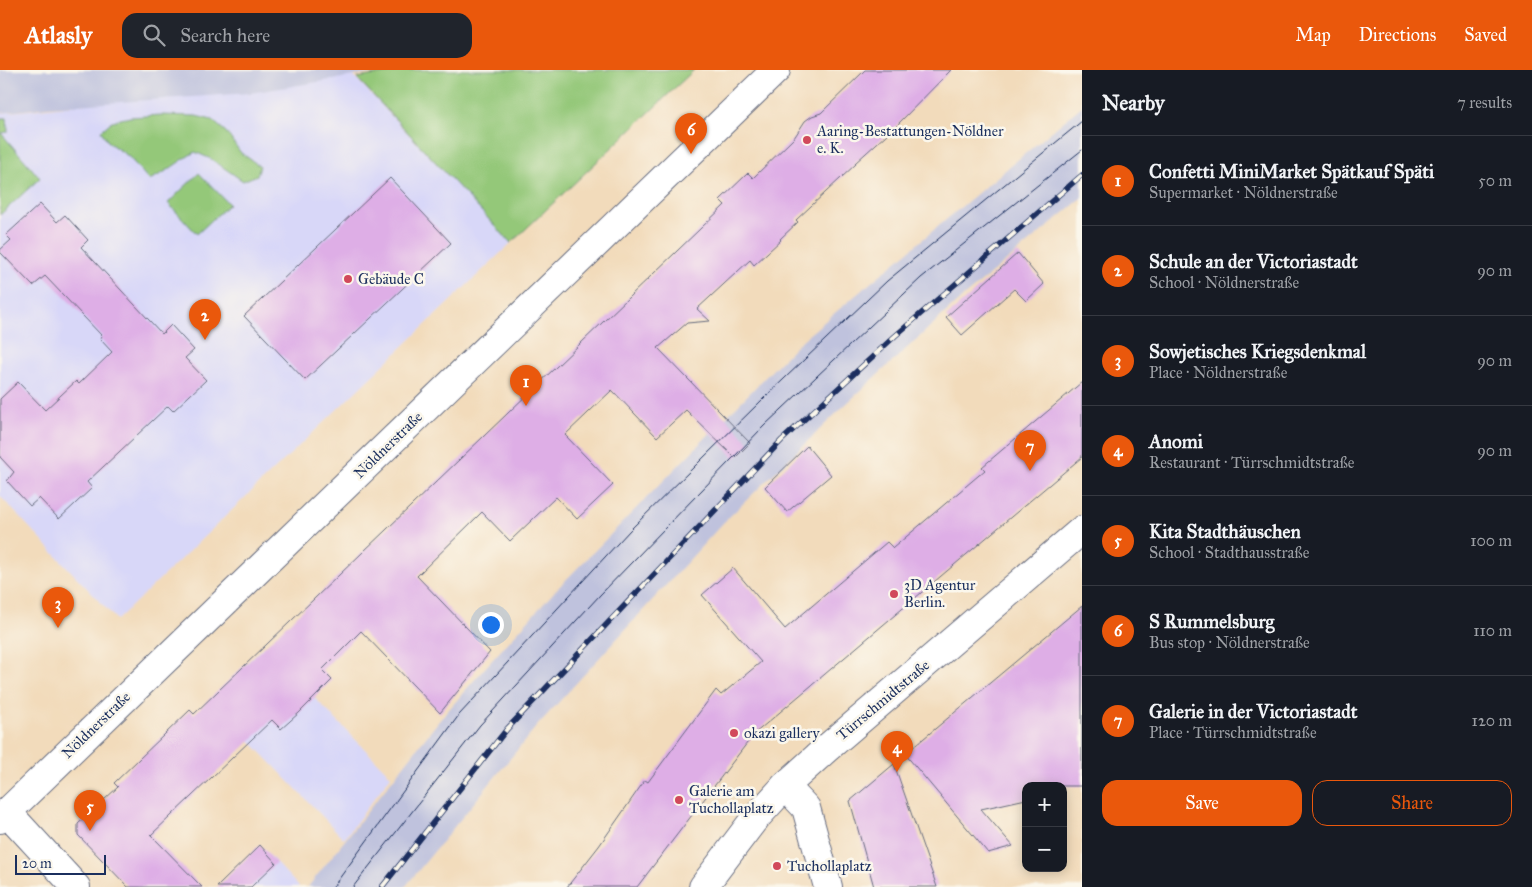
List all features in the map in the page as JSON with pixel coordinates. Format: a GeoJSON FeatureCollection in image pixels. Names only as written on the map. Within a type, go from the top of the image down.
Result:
{"type":"FeatureCollection","features":[{"type":"Feature","properties":{"kind":"street","name":"Nöldnerstraße"},"geometry":{"type":"LineString","coordinates":[[3,816],[776,70]]}},
{"type":"Feature","properties":{"kind":"street","name":"Türrschmidtstraße"},"geometry":{"type":"LineString","coordinates":[[703,887],[753,821],[785,786],[1082,530]]}},
{"type":"Feature","properties":{"kind":"street"},"geometry":{"type":"LineString","coordinates":[[785,786],[806,808],[828,887]]}},
{"type":"Feature","properties":{"kind":"street"},"geometry":{"type":"LineString","coordinates":[[3,816],[76,887]]}},
{"type":"Feature","properties":{"kind":"shaded area"},"geometry":{"type":"Polygon","coordinates":[[[0,70],[391,70],[250,93],[48,107],[0,113],[0,70]]]}},
{"type":"Feature","properties":{"kind":"shaded area"},"geometry":{"type":"Polygon","coordinates":[[[354,76],[511,243],[117,620],[0,496],[0,113],[354,76]]]}},
{"type":"Feature","properties":{"kind":"shaded area"},"geometry":{"type":"Polygon","coordinates":[[[1082,106],[1082,198],[956,303],[844,406],[723,523],[536,727],[405,887],[308,887],[438,722],[484,669],[555,591],[800,342],[1082,106]]]}},
{"type":"Feature","properties":{"kind":"shaded area"},"geometry":{"type":"Polygon","coordinates":[[[264,646],[391,776],[344,839],[210,699],[264,646]]]}},
{"type":"Feature","properties":{"kind":"shaded area"},"geometry":{"type":"Polygon","coordinates":[[[260,845],[299,887],[217,887],[260,845]]]}},
{"type":"Feature","properties":{"kind":"green space"},"geometry":{"type":"Polygon","coordinates":[[[405,70],[694,70],[511,243],[357,78],[405,70]]]}},
{"type":"Feature","properties":{"kind":"green space"},"geometry":{"type":"Polygon","coordinates":[[[161,115],[196,116],[212,120],[226,132],[241,153],[260,166],[257,175],[243,181],[211,159],[195,152],[149,180],[128,156],[109,143],[101,131],[112,121],[130,117],[161,115]]]}},
{"type":"Feature","properties":{"kind":"green space"},"geometry":{"type":"Polygon","coordinates":[[[0,118],[7,118],[8,132],[1,133],[40,178],[0,215],[0,118]]]}},
{"type":"Feature","properties":{"kind":"green space"},"geometry":{"type":"Polygon","coordinates":[[[199,173],[229,204],[197,234],[168,203],[199,173]]]}},
{"type":"Feature","properties":{"kind":"building"},"geometry":{"type":"Polygon","coordinates":[[[865,70],[951,70],[897,125],[796,220],[798,222],[781,240],[754,265],[750,260],[697,309],[710,321],[687,323],[658,348],[750,443],[735,458],[686,410],[657,437],[612,390],[565,435],[613,485],[577,519],[556,497],[510,541],[482,512],[417,576],[490,652],[440,713],[361,631],[322,670],[332,680],[299,713],[281,729],[272,720],[151,835],[202,887],[128,887],[78,835],[78,824],[118,787],[114,783],[190,710],[194,714],[725,205],[720,200],[748,173],[753,178],[794,138],[805,121],[821,113],[865,70]]]}},
{"type":"Feature","properties":{"kind":"building","name":"Gebäude C"},"geometry":{"type":"Polygon","coordinates":[[[390,178],[451,243],[305,380],[244,316],[390,178]]]}},
{"type":"Feature","properties":{"kind":"building"},"geometry":{"type":"Polygon","coordinates":[[[40,204],[57,222],[65,215],[88,240],[81,247],[162,334],[171,325],[194,350],[185,358],[206,380],[173,411],[168,406],[87,482],[92,488],[59,519],[39,498],[30,506],[7,481],[14,472],[0,457],[0,399],[18,382],[45,410],[76,381],[79,384],[112,352],[100,339],[102,336],[45,276],[33,286],[0,252],[11,240],[6,235],[40,204]]]}},
{"type":"Feature","properties":{"kind":"building"},"geometry":{"type":"Polygon","coordinates":[[[1018,253],[1044,284],[1026,301],[1014,289],[962,335],[946,317],[1018,253]]]}},
{"type":"Feature","properties":{"kind":"building"},"geometry":{"type":"Polygon","coordinates":[[[1082,382],[1082,457],[754,734],[637,887],[567,887],[599,846],[645,780],[648,782],[716,690],[721,695],[761,662],[702,595],[733,568],[785,629],[887,542],[893,548],[985,470],[982,467],[1082,382]]]}},
{"type":"Feature","properties":{"kind":"building"},"geometry":{"type":"Polygon","coordinates":[[[807,446],[831,475],[787,512],[765,487],[807,446]]]}},
{"type":"Feature","properties":{"kind":"building"},"geometry":{"type":"Polygon","coordinates":[[[1082,606],[1082,786],[1067,786],[1067,782],[1022,782],[1022,800],[981,809],[1013,846],[988,853],[905,754],[1082,606]]]}},
{"type":"Feature","properties":{"kind":"building"},"geometry":{"type":"Polygon","coordinates":[[[894,764],[937,887],[874,887],[850,801],[894,764]]]}},
{"type":"Feature","properties":{"kind":"building"},"geometry":{"type":"Polygon","coordinates":[[[260,845],[276,863],[251,887],[217,887],[260,845]]]}},
{"type":"Feature","properties":{"kind":"tram line"},"geometry":{"type":"LineString","coordinates":[[333,887],[459,715],[630,530],[764,398],[887,281],[1082,121]]}},
{"type":"Feature","properties":{"kind":"tram line"},"geometry":{"type":"LineString","coordinates":[[353,887],[480,725],[600,595],[764,426],[921,278],[1082,150]]}},
{"type":"Feature","properties":{"kind":"railway"},"geometry":{"type":"LineString","coordinates":[[382,887],[507,729],[782,440],[895,336],[1082,175]]}},
{"type":"Feature","properties":{"kind":"place","name":"Aaring-Bestattungen-Nöldner e. K."},"geometry":{"type":"Point","coordinates":[807,140]}},
{"type":"Feature","properties":{"kind":"place","name":"S Rummelsburg"},"geometry":{"type":"Point","coordinates":[691,154]}},
{"type":"Feature","properties":{"kind":"place","name":"Gebäude C"},"geometry":{"type":"Point","coordinates":[348,279]}},
{"type":"Feature","properties":{"kind":"place","name":"Schule an der Victoriastadt"},"geometry":{"type":"Point","coordinates":[205,340]}},
{"type":"Feature","properties":{"kind":"place","name":"Confetti MiniMarket Spätkauf Späti"},"geometry":{"type":"Point","coordinates":[526,406]}},
{"type":"Feature","properties":{"kind":"place","name":"Galerie in der Victoriastadt"},"geometry":{"type":"Point","coordinates":[1030,471]}},
{"type":"Feature","properties":{"kind":"place","name":"3D Agentur Berlin."},"geometry":{"type":"Point","coordinates":[894,594]}},
{"type":"Feature","properties":{"kind":"place","name":"Sowjetisches Kriegsdenkmal"},"geometry":{"type":"Point","coordinates":[58,628]}},
{"type":"Feature","properties":{"kind":"place","name":"okazi gallery"},"geometry":{"type":"Point","coordinates":[734,733]}},
{"type":"Feature","properties":{"kind":"place","name":"Anomi"},"geometry":{"type":"Point","coordinates":[897,772]}},
{"type":"Feature","properties":{"kind":"place","name":"Galerie am Tuchollaplatz"},"geometry":{"type":"Point","coordinates":[679,800]}},
{"type":"Feature","properties":{"kind":"place","name":"Kita Stadthäuschen"},"geometry":{"type":"Point","coordinates":[90,831]}},
{"type":"Feature","properties":{"kind":"place","name":"Tuchollaplatz"},"geometry":{"type":"Point","coordinates":[777,866]}}]}
